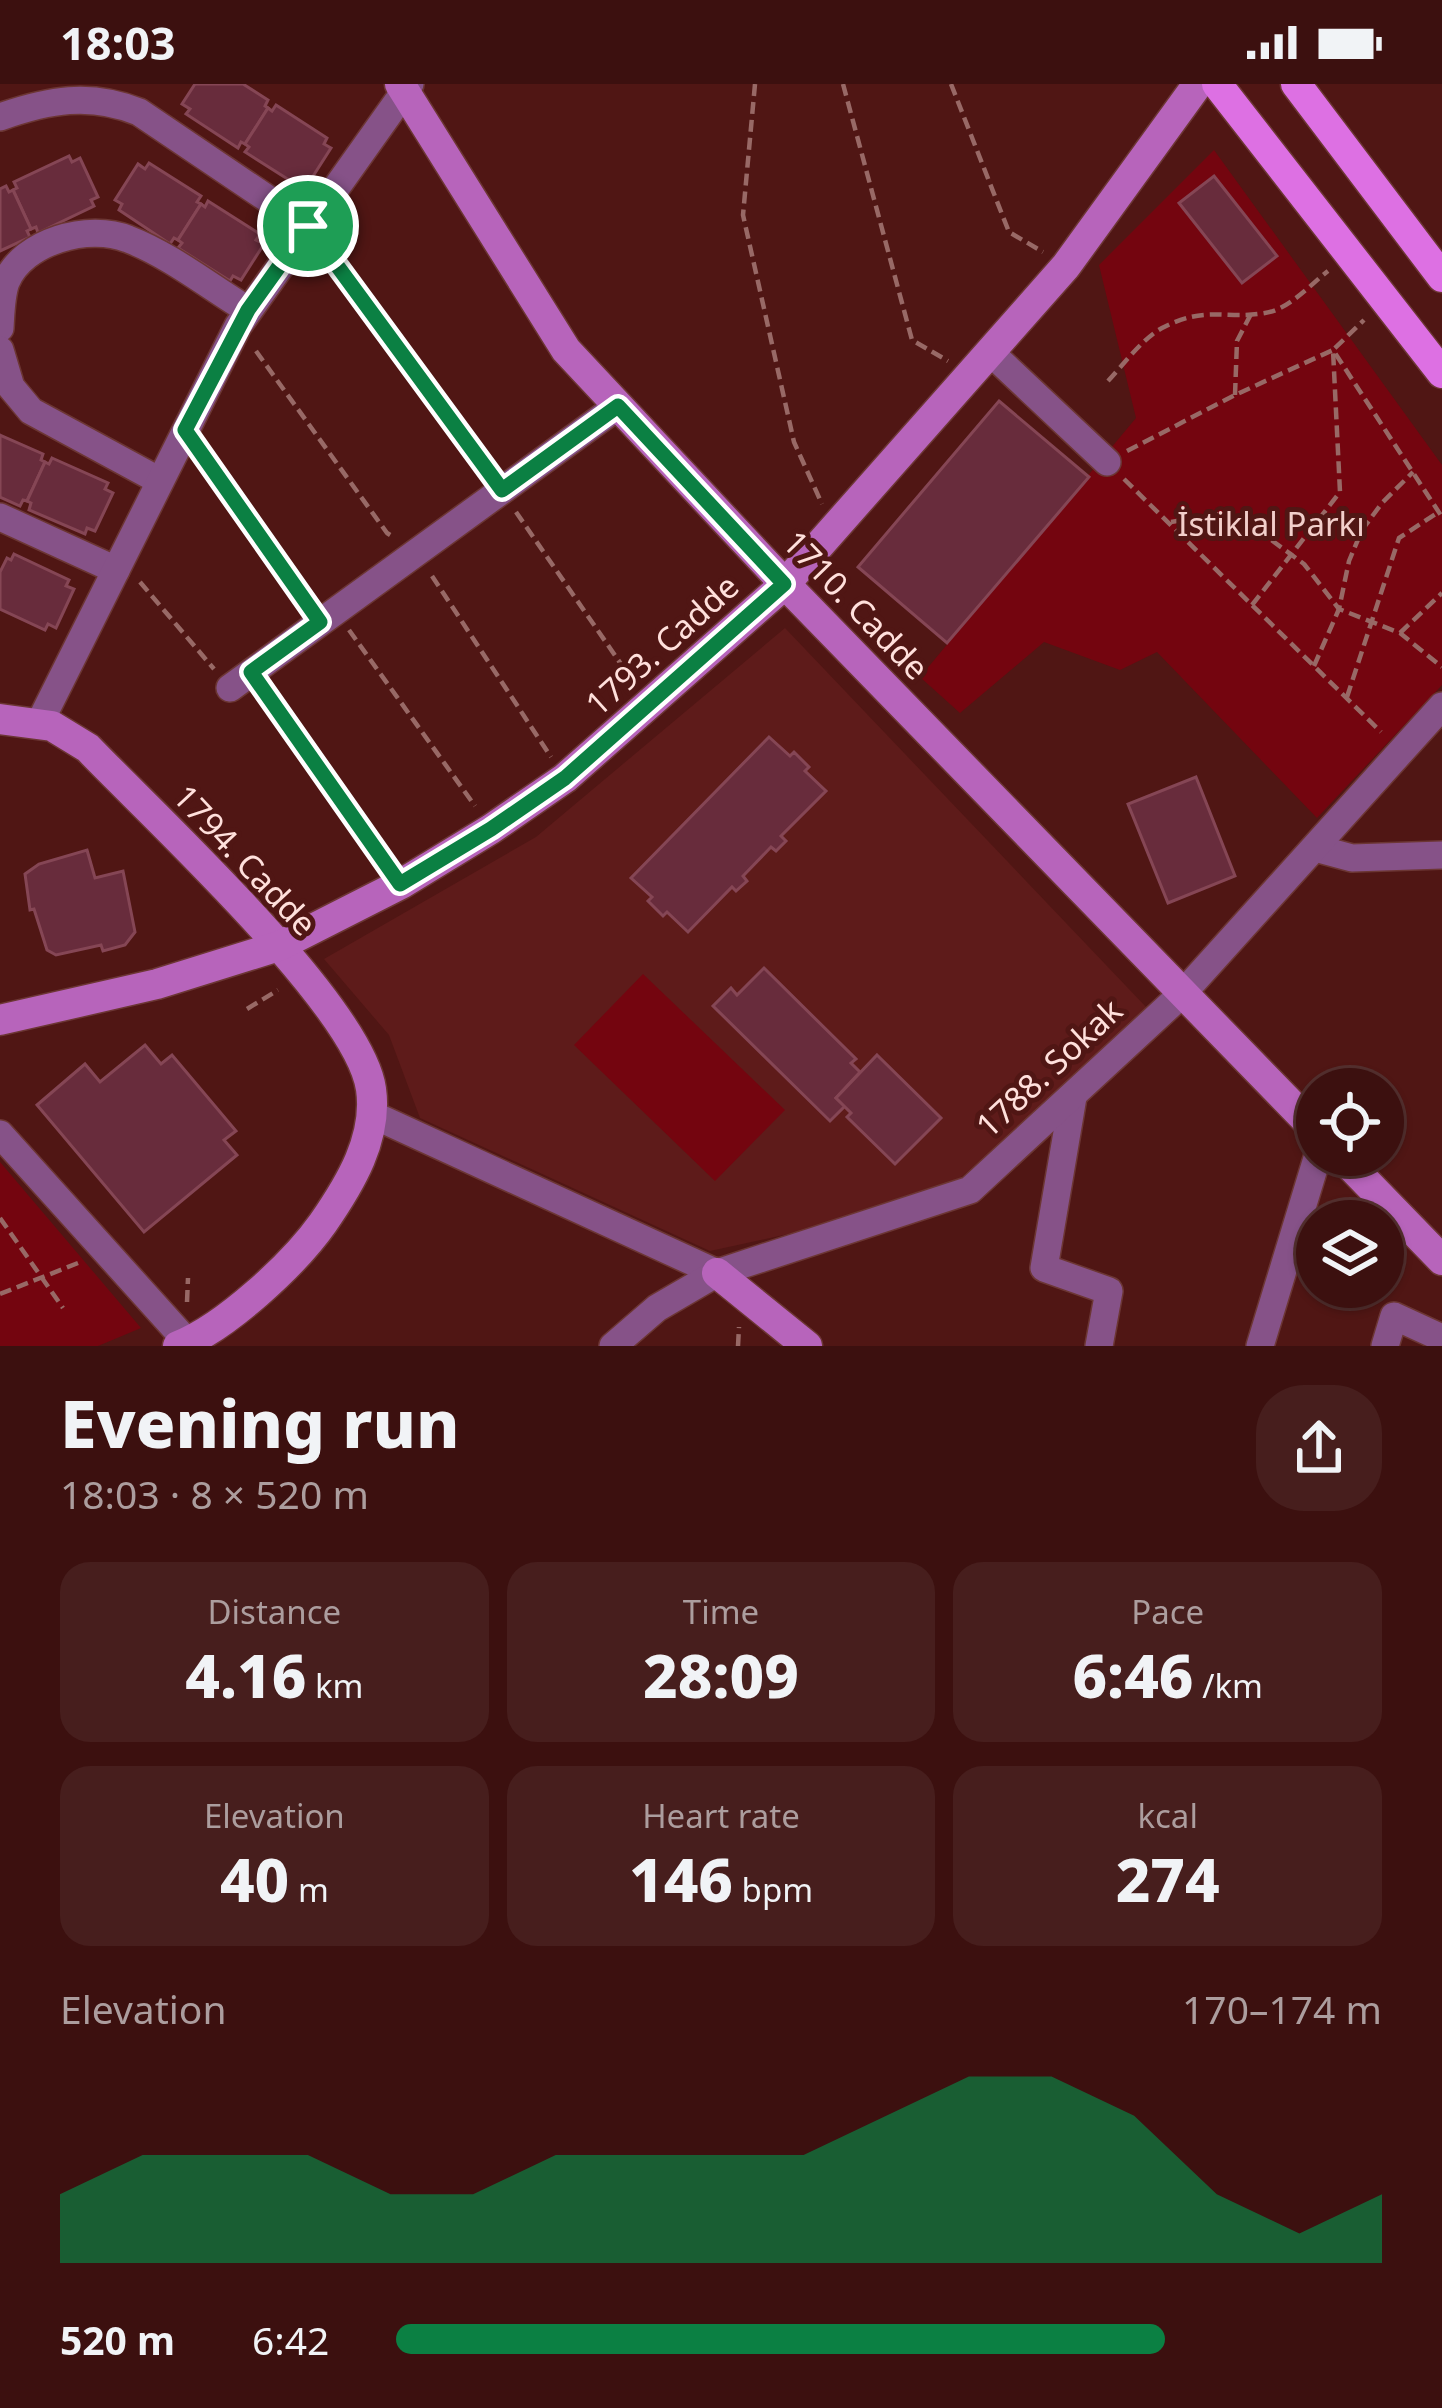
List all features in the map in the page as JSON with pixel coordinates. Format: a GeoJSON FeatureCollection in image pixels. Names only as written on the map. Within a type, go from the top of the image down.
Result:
{"type":"FeatureCollection","features":[{"type":"Feature","properties":{"kind":"main road"},"geometry":{"type":"LineString","coordinates":[[1217,84],[1442,373]]}},
{"type":"Feature","properties":{"kind":"main road"},"geometry":{"type":"LineString","coordinates":[[1296,84],[1442,277]]}},
{"type":"Feature","properties":{"kind":"street","name":"1793. Cadde"},"geometry":{"type":"LineString","coordinates":[[0,1020],[157,984],[279,946],[400,884],[565,778],[784,584],[1066,266],[1198,84]]}},
{"type":"Feature","properties":{"kind":"street"},"geometry":{"type":"LineString","coordinates":[[40,722],[248,310],[405,86]]}},
{"type":"Feature","properties":{"kind":"street","name":"1710. Cadde"},"geometry":{"type":"LineString","coordinates":[[405,86],[566,350],[784,584],[1296,1109]]}},
{"type":"Feature","properties":{"kind":"street"},"geometry":{"type":"LineString","coordinates":[[0,117],[62,99],[124,106],[308,226]]}},
{"type":"Feature","properties":{"kind":"street"},"geometry":{"type":"LineString","coordinates":[[0,328],[6,283],[20,261],[52,242],[99,233],[129,239],[248,310]]}},
{"type":"Feature","properties":{"kind":"street"},"geometry":{"type":"LineString","coordinates":[[0,350],[10,387],[31,411],[160,481]]}},
{"type":"Feature","properties":{"kind":"street"},"geometry":{"type":"LineString","coordinates":[[980,363],[1107,461]]}},
{"type":"Feature","properties":{"kind":"street"},"geometry":{"type":"LineString","coordinates":[[241,680],[618,406]]}},
{"type":"Feature","properties":{"kind":"street"},"geometry":{"type":"LineString","coordinates":[[0,517],[118,564]]}},
{"type":"Feature","properties":{"kind":"street","name":"1788. Sokak"},"geometry":{"type":"LineString","coordinates":[[613,1346],[657,1308],[717,1273],[970,1190],[1183,993],[1442,706]]}},
{"type":"Feature","properties":{"kind":"street","name":"1794. Cadde"},"geometry":{"type":"LineString","coordinates":[[0,719],[40,722],[70,734],[88,748],[279,946],[361,1055],[373,1114]]}},
{"type":"Feature","properties":{"kind":"street"},"geometry":{"type":"LineString","coordinates":[[1315,848],[1352,858],[1442,855]]}},
{"type":"Feature","properties":{"kind":"street"},"geometry":{"type":"LineString","coordinates":[[1073,1097],[1043,1268],[1109,1291],[1099,1346]]}},
{"type":"Feature","properties":{"kind":"street"},"geometry":{"type":"LineString","coordinates":[[0,1134],[185,1345],[241,1306],[300,1251],[357,1167],[373,1114],[717,1273],[807,1346]]}},
{"type":"Feature","properties":{"kind":"street"},"geometry":{"type":"LineString","coordinates":[[1260,1346],[1312,1176]]}},
{"type":"Feature","properties":{"kind":"street"},"geometry":{"type":"LineString","coordinates":[[1361,1176],[1442,1259]]}},
{"type":"Feature","properties":{"kind":"street"},"geometry":{"type":"LineString","coordinates":[[1385,1346],[1394,1316],[1442,1338]]}},
{"type":"Feature","properties":{"kind":"path"},"geometry":{"type":"LineString","coordinates":[[755,84],[743,215],[794,442],[833,529]]}},
{"type":"Feature","properties":{"kind":"path"},"geometry":{"type":"LineString","coordinates":[[843,84],[912,340],[980,363]]}},
{"type":"Feature","properties":{"kind":"path"},"geometry":{"type":"LineString","coordinates":[[951,84],[1009,232],[1066,266]]}},
{"type":"Feature","properties":{"kind":"path"},"geometry":{"type":"LineString","coordinates":[[308,226],[502,490],[650,706]]}},
{"type":"Feature","properties":{"kind":"path"},"geometry":{"type":"LineString","coordinates":[[1108,381],[1156,331],[1183,318],[1219,311],[1252,314],[1280,309],[1351,253]]}},
{"type":"Feature","properties":{"kind":"path"},"geometry":{"type":"LineString","coordinates":[[1386,299],[1333,350],[1107,461],[1401,752]]}},
{"type":"Feature","properties":{"kind":"path"},"geometry":{"type":"LineString","coordinates":[[1235,395],[1237,341],[1252,314]]}},
{"type":"Feature","properties":{"kind":"path"},"geometry":{"type":"LineString","coordinates":[[1333,350],[1441,514],[1399,538],[1347,699]]}},
{"type":"Feature","properties":{"kind":"path"},"geometry":{"type":"LineString","coordinates":[[1252,605],[1340,491],[1333,350]]}},
{"type":"Feature","properties":{"kind":"path"},"geometry":{"type":"LineString","coordinates":[[185,430],[491,829]]}},
{"type":"Feature","properties":{"kind":"path"},"geometry":{"type":"LineString","coordinates":[[1313,666],[1339,609],[1349,560],[1362,530],[1413,472]]}},
{"type":"Feature","properties":{"kind":"path"},"geometry":{"type":"LineString","coordinates":[[1169,523],[1220,514],[1256,528],[1292,554],[1339,609],[1400,633],[1442,667]]}},
{"type":"Feature","properties":{"kind":"path"},"geometry":{"type":"LineString","coordinates":[[118,564],[241,680],[400,884]]}},
{"type":"Feature","properties":{"kind":"path"},"geometry":{"type":"LineString","coordinates":[[1400,633],[1442,592]]}},
{"type":"Feature","properties":{"kind":"path"},"geometry":{"type":"LineString","coordinates":[[247,1009],[303,974]]}},
{"type":"Feature","properties":{"kind":"path"},"geometry":{"type":"LineString","coordinates":[[0,1218],[63,1308]]}},
{"type":"Feature","properties":{"kind":"path"},"geometry":{"type":"LineString","coordinates":[[0,1294],[106,1252]]}},
{"type":"Feature","properties":{"kind":"shaded area"},"geometry":{"type":"Polygon","coordinates":[[[785,628],[1146,1007],[1076,1081],[955,1182],[862,1218],[710,1251],[420,1118],[389,1035],[324,959],[536,837],[785,628]]]}},
{"type":"Feature","properties":{"kind":"green space","name":"İstiklal Parkı"},"geometry":{"type":"Polygon","coordinates":[[[1214,150],[1442,465],[1442,685],[1317,818],[1157,652],[1120,670],[1044,642],[960,713],[920,677],[1136,418],[1099,265],[1214,150]]]}},
{"type":"Feature","properties":{"kind":"green space"},"geometry":{"type":"Polygon","coordinates":[[[643,974],[785,1110],[715,1181],[574,1045],[643,974]]]}},
{"type":"Feature","properties":{"kind":"green space"},"geometry":{"type":"Polygon","coordinates":[[[0,1162],[141,1328],[98,1346],[0,1346],[0,1162]]]}},
{"type":"Feature","properties":{"kind":"building"},"geometry":{"type":"Polygon","coordinates":[[[195,84],[243,84],[268,100],[268,108],[245,144],[241,142],[238,148],[186,114],[190,109],[182,104],[195,84]]]}},
{"type":"Feature","properties":{"kind":"building"},"geometry":{"type":"Polygon","coordinates":[[[276,105],[327,138],[324,144],[331,148],[308,184],[301,180],[297,185],[245,152],[249,147],[245,144],[268,108],[272,111],[276,105]]]}},
{"type":"Feature","properties":{"kind":"building"},"geometry":{"type":"Polygon","coordinates":[[[69,156],[72,162],[80,158],[98,197],[91,200],[94,206],[38,233],[36,227],[31,229],[13,190],[17,188],[14,182],[69,156]]]}},
{"type":"Feature","properties":{"kind":"building"},"geometry":{"type":"Polygon","coordinates":[[[149,163],[201,196],[197,202],[201,204],[178,240],[170,244],[119,210],[122,204],[115,200],[138,164],[145,169],[149,163]]]}},
{"type":"Feature","properties":{"kind":"building"},"geometry":{"type":"Polygon","coordinates":[[[1214,176],[1277,256],[1242,283],[1179,203],[1214,176]]]}},
{"type":"Feature","properties":{"kind":"building"},"geometry":{"type":"Polygon","coordinates":[[[6,186],[9,192],[13,190],[31,229],[27,231],[30,237],[0,251],[0,189],[6,186]]]}},
{"type":"Feature","properties":{"kind":"building"},"geometry":{"type":"Polygon","coordinates":[[[208,201],[260,234],[256,240],[264,244],[241,280],[233,276],[230,281],[178,248],[182,243],[178,240],[201,204],[205,207],[208,201]]]}},
{"type":"Feature","properties":{"kind":"building"},"geometry":{"type":"Polygon","coordinates":[[[999,401],[1089,477],[947,643],[858,567],[999,401]]]}},
{"type":"Feature","properties":{"kind":"building"},"geometry":{"type":"Polygon","coordinates":[[[0,435],[43,454],[45,462],[27,501],[20,506],[0,497],[0,435]]]}},
{"type":"Feature","properties":{"kind":"building"},"geometry":{"type":"Polygon","coordinates":[[[52,458],[108,483],[105,489],[113,493],[95,531],[87,528],[85,534],[29,510],[27,501],[45,462],[49,464],[52,458]]]}},
{"type":"Feature","properties":{"kind":"building"},"geometry":{"type":"Polygon","coordinates":[[[14,554],[69,580],[66,586],[74,589],[56,628],[48,624],[45,630],[0,609],[0,572],[14,554]]]}},
{"type":"Feature","properties":{"kind":"building"},"geometry":{"type":"Polygon","coordinates":[[[769,737],[790,756],[794,752],[826,791],[781,836],[786,841],[776,851],[771,847],[743,876],[747,881],[736,891],[732,887],[688,932],[667,912],[663,916],[648,901],[652,897],[631,878],[769,737]]]}},
{"type":"Feature","properties":{"kind":"building"},"geometry":{"type":"Polygon","coordinates":[[[1196,777],[1235,876],[1168,903],[1128,804],[1196,777]]]}},
{"type":"Feature","properties":{"kind":"building"},"geometry":{"type":"Polygon","coordinates":[[[87,850],[95,878],[123,871],[135,932],[125,945],[56,955],[47,950],[34,909],[30,910],[25,874],[39,864],[87,850]]]}},
{"type":"Feature","properties":{"kind":"building"},"geometry":{"type":"Polygon","coordinates":[[[764,968],[856,1059],[851,1063],[860,1072],[836,1098],[845,1106],[830,1121],[713,1006],[731,988],[737,995],[764,968]]]}},
{"type":"Feature","properties":{"kind":"building"},"geometry":{"type":"Polygon","coordinates":[[[145,1045],[161,1064],[172,1055],[236,1131],[224,1140],[237,1155],[144,1232],[37,1105],[85,1064],[100,1082],[145,1045]]]}},
{"type":"Feature","properties":{"kind":"building"},"geometry":{"type":"Polygon","coordinates":[[[877,1055],[941,1118],[895,1164],[847,1117],[851,1113],[836,1098],[877,1055]]]}},
{"type":"Feature","properties":{"kind":"route"},"geometry":{"type":"LineString","coordinates":[[308,226],[502,490],[618,406],[784,584],[565,778],[400,884],[251,672],[320,622],[185,430],[238,326],[308,226]]}}]}
